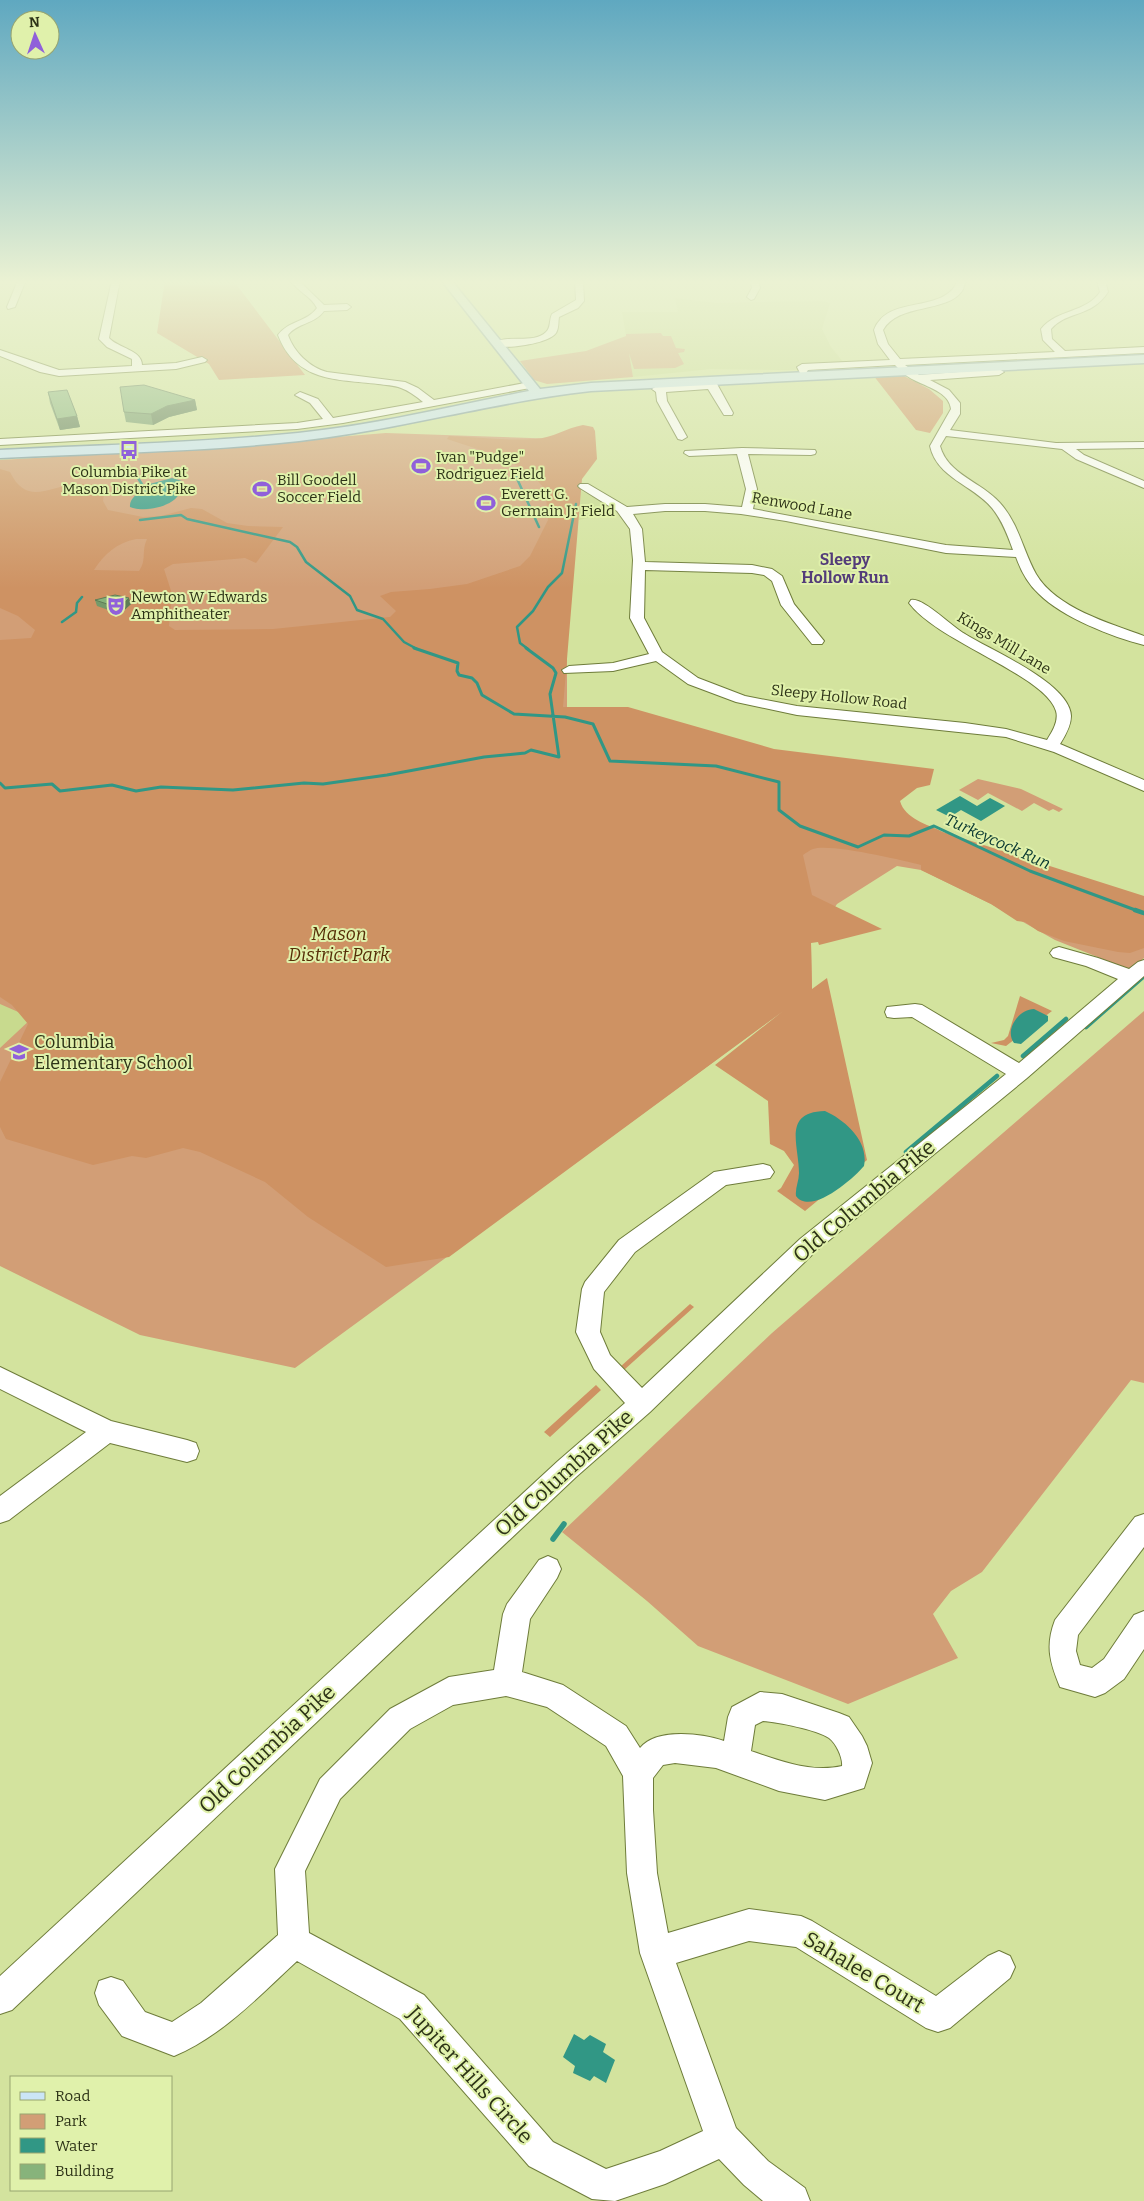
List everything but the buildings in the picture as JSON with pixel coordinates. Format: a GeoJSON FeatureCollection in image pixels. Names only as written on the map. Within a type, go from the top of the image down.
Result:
{"type":"FeatureCollection","features":[{"type":"Feature","properties":{"kind":"main road"},"geometry":{"type":"LineString","coordinates":[[529,383],[534,389]]}},
{"type":"Feature","properties":{"kind":"main road"},"geometry":{"type":"LineString","coordinates":[[0,448],[297,432],[350,424],[534,389],[594,383]]}},
{"type":"Feature","properties":{"kind":"main road"},"geometry":{"type":"LineString","coordinates":[[0,454],[243,442],[324,434],[534,389],[715,383]]}},
{"type":"Feature","properties":{"kind":"main road"},"geometry":{"type":"LineString","coordinates":[[66,450],[91,453],[104,457]]}},
{"type":"Feature","properties":{"kind":"street"},"geometry":{"type":"LineString","coordinates":[[391,383],[401,384],[414,390],[431,403]]}},
{"type":"Feature","properties":{"kind":"street"},"geometry":{"type":"LineString","coordinates":[[682,438],[662,401],[659,389],[711,383],[728,413]]}},
{"type":"Feature","properties":{"kind":"street"},"geometry":{"type":"LineString","coordinates":[[930,383],[949,395],[955,404],[955,412],[935,446],[938,457],[948,468],[984,493],[997,505],[1011,525],[1036,584],[1052,598],[1087,618],[1144,641]]}},
{"type":"Feature","properties":{"kind":"street"},"geometry":{"type":"LineString","coordinates":[[0,442],[256,430],[330,422],[431,403],[534,389]]}},
{"type":"Feature","properties":{"kind":"street"},"geometry":{"type":"LineString","coordinates":[[300,395],[314,401],[330,422]]}},
{"type":"Feature","properties":{"kind":"street"},"geometry":{"type":"LineString","coordinates":[[942,432],[1066,447],[1144,445]]}},
{"type":"Feature","properties":{"kind":"street"},"geometry":{"type":"LineString","coordinates":[[1066,447],[1080,457],[1144,485]]}},
{"type":"Feature","properties":{"kind":"street"},"geometry":{"type":"LineString","coordinates":[[689,453],[742,451],[812,452]]}},
{"type":"Feature","properties":{"kind":"street"},"geometry":{"type":"LineString","coordinates":[[742,451],[753,487],[746,513]]}},
{"type":"Feature","properties":{"kind":"street"},"geometry":{"type":"LineString","coordinates":[[584,486],[607,498],[624,512]]}},
{"type":"Feature","properties":{"kind":"street","name":"Renwood Lane"},"geometry":{"type":"LineString","coordinates":[[624,512],[655,507],[681,506],[796,520],[944,549],[978,553],[1022,554]]}},
{"type":"Feature","properties":{"kind":"street","name":"Sleepy Hollow Road"},"geometry":{"type":"LineString","coordinates":[[624,512],[636,530],[638,566],[637,618],[645,641],[658,656],[681,674],[704,687],[768,707],[812,713],[979,728],[1051,746],[1091,761],[1144,786]]}},
{"type":"Feature","properties":{"kind":"street"},"geometry":{"type":"LineString","coordinates":[[638,566],[752,569],[768,572],[778,578],[788,605],[817,640]]}},
{"type":"Feature","properties":{"kind":"street","name":"Kings Mill Lane"},"geometry":{"type":"LineString","coordinates":[[916,603],[959,637],[1037,681],[1055,696],[1063,712],[1064,721],[1051,746]]}},
{"type":"Feature","properties":{"kind":"street"},"geometry":{"type":"LineString","coordinates":[[569,670],[613,667],[658,656]]}},
{"type":"Feature","properties":{"kind":"street"},"geometry":{"type":"LineString","coordinates":[[1059,953],[1138,972]]}},
{"type":"Feature","properties":{"kind":"street","name":"Old Columbia Pike"},"geometry":{"type":"LineString","coordinates":[[0,1998],[567,1468],[641,1404],[808,1245],[1020,1073],[1138,972]]}},
{"type":"Feature","properties":{"kind":"street"},"geometry":{"type":"LineString","coordinates":[[894,1012],[915,1010],[1020,1073]]}},
{"type":"Feature","properties":{"kind":"street"},"geometry":{"type":"LineString","coordinates":[[641,1404],[602,1362],[588,1332],[593,1289],[627,1246],[721,1178],[763,1172]]}},
{"type":"Feature","properties":{"kind":"street"},"geometry":{"type":"LineString","coordinates":[[0,1377],[107,1431],[187,1451]]}},
{"type":"Feature","properties":{"kind":"street"},"geometry":{"type":"LineString","coordinates":[[0,1511],[107,1431]]}},
{"type":"Feature","properties":{"kind":"street"},"geometry":{"type":"LineString","coordinates":[[1144,1526],[1065,1630],[1062,1651],[1070,1677],[1094,1683],[1114,1669],[1144,1624]]}},
{"type":"Feature","properties":{"kind":"street"},"geometry":{"type":"LineString","coordinates":[[506,1682],[517,1614],[548,1569]]}},
{"type":"Feature","properties":{"kind":"street"},"geometry":{"type":"LineString","coordinates":[[111,1993],[134,2024],[174,2039],[213,2015],[294,1942],[290,1869],[330,1789],[400,1719],[449,1691],[506,1682],[553,1695],[616,1736],[638,1773],[642,1874],[656,1953],[723,2138],[756,2172],[792,2201]]}},
{"type":"Feature","properties":{"kind":"street"},"geometry":{"type":"LineString","coordinates":[[638,1773],[654,1752],[675,1748],[716,1753],[735,1760]]}},
{"type":"Feature","properties":{"kind":"street","name":"Sahalee Court"},"geometry":{"type":"LineString","coordinates":[[656,1953],[749,1925],[801,1932],[938,2016],[999,1967]]}},
{"type":"Feature","properties":{"kind":"street","name":"Jupiter Hills Circle"},"geometry":{"type":"LineString","coordinates":[[294,1942],[412,2007],[541,2154],[604,2187],[665,2167],[723,2138]]}},
{"type":"Feature","properties":{"kind":"shaded area"},"geometry":{"type":"Polygon","coordinates":[[[581,491],[601,501],[614,512],[579,520],[581,491]]]}},
{"type":"Feature","properties":{"kind":"shaded area","name":"Columbia Elementary School"},"geometry":{"type":"Polygon","coordinates":[[[0,1000],[74,1020],[0,1084],[0,1000]]]}},
{"type":"Feature","properties":{"kind":"green space"},"geometry":{"type":"Polygon","coordinates":[[[879,383],[917,383],[929,389],[943,401],[943,413],[930,433],[916,430],[879,383]]]}},
{"type":"Feature","properties":{"kind":"green space","name":"Mason District Park"},"geometry":{"type":"Polygon","coordinates":[[[577,426],[593,427],[597,459],[582,479],[563,707],[628,707],[774,749],[934,769],[930,785],[917,788],[900,801],[912,817],[943,832],[1144,896],[1144,948],[1130,953],[1118,952],[1064,941],[1038,931],[1025,922],[1017,921],[991,904],[921,870],[921,865],[834,848],[813,849],[803,855],[812,895],[882,929],[819,945],[818,942],[811,943],[812,989],[827,978],[867,1160],[805,1211],[777,1191],[781,1188],[794,1165],[784,1151],[770,1144],[768,1101],[715,1065],[783,1011],[449,1257],[386,1267],[308,1217],[265,1182],[200,1152],[183,1148],[146,1158],[132,1156],[93,1165],[6,1139],[0,1127],[0,1082],[28,1024],[12,1005],[0,997],[0,640],[31,638],[35,630],[18,616],[0,608],[0,469],[10,472],[16,482],[30,491],[46,491],[78,484],[94,484],[105,487],[103,501],[108,510],[143,517],[161,516],[191,508],[202,509],[227,523],[283,527],[256,563],[245,558],[173,564],[164,569],[172,594],[169,626],[175,630],[273,629],[390,617],[396,611],[380,596],[391,592],[467,584],[520,566],[530,556],[548,520],[546,496],[543,487],[532,474],[502,457],[447,439],[449,436],[535,439],[548,437],[577,426]],[[136,539],[117,546],[102,559],[94,570],[139,571],[143,563],[147,539],[136,539]]]}},
{"type":"Feature","properties":{"kind":"green space","name":"Mason District Park"},"geometry":{"type":"Polygon","coordinates":[[[386,433],[561,439],[567,576],[567,726],[1144,937],[1144,958],[1130,970],[1055,940],[991,904],[921,870],[897,866],[837,904],[811,943],[812,990],[295,1368],[140,1335],[0,1266],[0,1048],[32,1018],[0,1004],[0,460],[175,450],[386,433]]]}},
{"type":"Feature","properties":{"kind":"green space"},"geometry":{"type":"Polygon","coordinates":[[[978,779],[1021,789],[1063,809],[1059,812],[1053,809],[1049,811],[1034,803],[1022,811],[988,793],[978,800],[959,790],[978,779]]]}},
{"type":"Feature","properties":{"kind":"green space"},"geometry":{"type":"Polygon","coordinates":[[[1020,996],[1052,1011],[1006,1046],[991,1043],[1004,1040],[1008,1036],[1020,996]]]}},
{"type":"Feature","properties":{"kind":"green space"},"geometry":{"type":"Polygon","coordinates":[[[1144,1011],[1144,1383],[1131,1380],[982,1572],[951,1591],[933,1614],[958,1658],[848,1704],[698,1646],[647,1601],[562,1532],[772,1333],[1144,1011]]]}},
{"type":"Feature","properties":{"kind":"green space"},"geometry":{"type":"Polygon","coordinates":[[[690,1304],[694,1307],[624,1370],[620,1367],[690,1304]]]}},
{"type":"Feature","properties":{"kind":"green space"},"geometry":{"type":"Polygon","coordinates":[[[596,1385],[601,1390],[550,1437],[544,1432],[596,1385]]]}},
{"type":"Feature","properties":{"kind":"water"},"geometry":{"type":"Polygon","coordinates":[[[172,478],[182,481],[182,489],[172,502],[155,508],[137,509],[130,507],[131,501],[142,486],[172,478]]]}},
{"type":"Feature","properties":{"kind":"water"},"geometry":{"type":"Polygon","coordinates":[[[960,796],[977,806],[990,798],[1005,806],[981,821],[961,810],[950,817],[936,810],[960,796]]]}},
{"type":"Feature","properties":{"kind":"water"},"geometry":{"type":"Polygon","coordinates":[[[1034,1009],[1048,1016],[1048,1021],[1021,1044],[1014,1043],[1011,1038],[1011,1032],[1015,1021],[1023,1012],[1034,1009]]]}},
{"type":"Feature","properties":{"kind":"water"},"geometry":{"type":"Polygon","coordinates":[[[825,1111],[840,1120],[854,1132],[863,1148],[864,1166],[842,1186],[821,1199],[811,1202],[803,1201],[796,1196],[799,1173],[796,1132],[798,1124],[803,1117],[825,1111]]]}},
{"type":"Feature","properties":{"kind":"water"},"geometry":{"type":"Polygon","coordinates":[[[574,2034],[584,2040],[590,2035],[606,2044],[603,2052],[615,2060],[606,2083],[594,2076],[590,2081],[573,2073],[575,2066],[563,2057],[574,2034]]]}},
{"type":"Feature","properties":{"kind":"waterway"},"geometry":{"type":"LineString","coordinates":[[514,472],[539,527]]}},
{"type":"Feature","properties":{"kind":"waterway"},"geometry":{"type":"LineString","coordinates":[[138,478],[143,486]]}},
{"type":"Feature","properties":{"kind":"waterway"},"geometry":{"type":"LineString","coordinates":[[528,649],[520,643],[517,627],[533,611],[548,587],[562,573],[576,504]]}},
{"type":"Feature","properties":{"kind":"waterway","name":"Turkeycock Run"},"geometry":{"type":"LineString","coordinates":[[140,520],[181,515],[187,519],[290,542],[297,547],[306,562],[350,596],[357,610],[383,619],[404,642],[417,649]]}},
{"type":"Feature","properties":{"kind":"waterway"},"geometry":{"type":"LineString","coordinates":[[62,622],[76,612],[77,603],[82,597]]}},
{"type":"Feature","properties":{"kind":"waterway","name":"Turkeycock Run"},"geometry":{"type":"LineString","coordinates":[[414,648],[458,663],[457,671],[459,675],[472,678],[477,683],[482,695],[514,714],[553,716]]}},
{"type":"Feature","properties":{"kind":"waterway"},"geometry":{"type":"LineString","coordinates":[[526,648],[553,668],[556,673],[550,694],[553,716]]}},
{"type":"Feature","properties":{"kind":"waterway"},"geometry":{"type":"LineString","coordinates":[[0,783],[5,788],[52,784],[60,791],[112,785],[136,791],[161,787],[233,790],[304,783],[323,784],[387,775],[484,757],[525,753],[531,750],[559,757],[553,716]]}},
{"type":"Feature","properties":{"kind":"waterway","name":"Turkeycock Run"},"geometry":{"type":"LineString","coordinates":[[553,716],[565,717],[593,724],[610,761],[716,766],[779,782],[779,810],[800,826],[858,847],[884,835],[909,836],[934,826],[1030,871],[1138,911]]}},
{"type":"Feature","properties":{"kind":"waterway","name":"Turkeycock Run"},"geometry":{"type":"LineString","coordinates":[[1138,911],[1144,913]]}},
{"type":"Feature","properties":{"kind":"waterway"},"geometry":{"type":"LineString","coordinates":[[1086,1027],[1144,976]]}},
{"type":"Feature","properties":{"kind":"waterway"},"geometry":{"type":"LineString","coordinates":[[1023,1056],[1066,1019]]}},
{"type":"Feature","properties":{"kind":"waterway"},"geometry":{"type":"LineString","coordinates":[[906,1152],[997,1076]]}},
{"type":"Feature","properties":{"kind":"waterway"},"geometry":{"type":"LineString","coordinates":[[553,1539],[564,1524]]}},
{"type":"Feature","properties":{"kind":"place","name":"Columbia Pike at Mason District Pike"},"geometry":{"type":"Point","coordinates":[129,450]}},
{"type":"Feature","properties":{"kind":"place","name":"Ivan \"Pudge\" Rodriguez Field"},"geometry":{"type":"Point","coordinates":[421,466]}},
{"type":"Feature","properties":{"kind":"place","name":"Bill Goodell Soccer Field"},"geometry":{"type":"Point","coordinates":[262,489]}},
{"type":"Feature","properties":{"kind":"place","name":"Everett G. Germain Jr Field"},"geometry":{"type":"Point","coordinates":[486,503]}},
{"type":"Feature","properties":{"kind":"place","name":"Newton W Edwards Amphitheater"},"geometry":{"type":"Point","coordinates":[116,606]}},
{"type":"Feature","properties":{"kind":"place","name":"Columbia Elementary School"},"geometry":{"type":"Point","coordinates":[19,1052]}},
{"type":"Feature","properties":{"kind":"district","name":"Sleepy Hollow Run"},"geometry":{"type":"Point","coordinates":[845,568]}}]}
